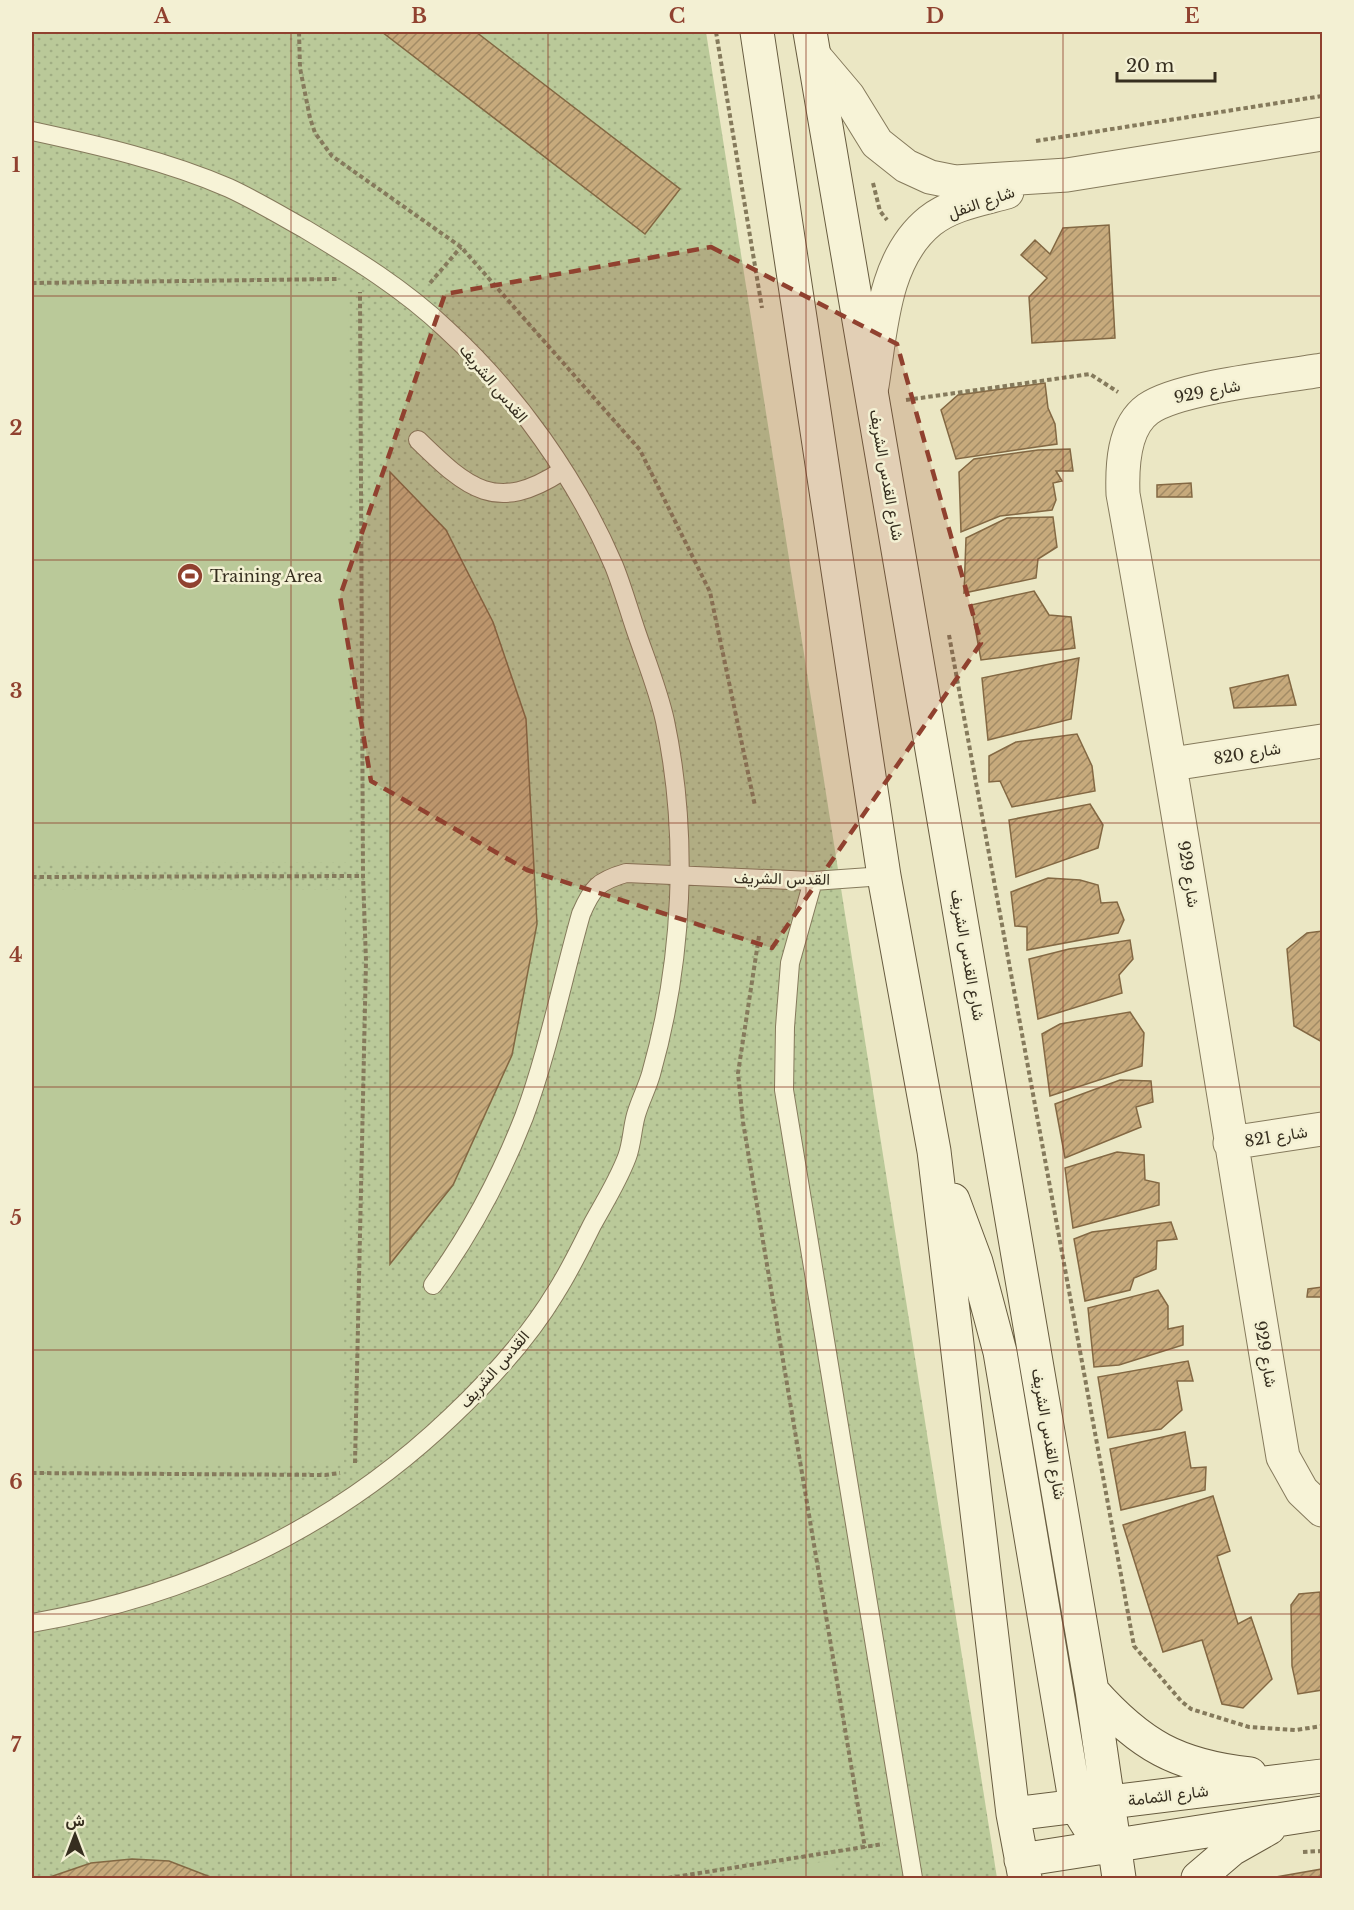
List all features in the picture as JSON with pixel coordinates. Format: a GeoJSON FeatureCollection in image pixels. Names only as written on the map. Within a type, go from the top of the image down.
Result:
{"type":"FeatureCollection","features":[{"type":"Feature","properties":{"kind":"street"},"geometry":{"type":"LineString","coordinates":[[756,32],[884,876],[934,1151],[1013,1814],[1023,1869],[1114,1846],[1307,1816]]}},
{"type":"Feature","properties":{"kind":"street","name":"شارع النفل"},"geometry":{"type":"LineString","coordinates":[[813,44],[878,143],[906,166],[930,177],[955,182],[1067,175],[1323,134]]}},
{"type":"Feature","properties":{"kind":"street","name":"شارع القدس الشريف"},"geometry":{"type":"LineString","coordinates":[[813,44],[1092,1691],[1119,1878]]}},
{"type":"Feature","properties":{"kind":"street","name":"شارع النفل"},"geometry":{"type":"LineString","coordinates":[[872,386],[888,292],[906,246],[931,221],[963,204],[1067,175]]}},
{"type":"Feature","properties":{"kind":"street","name":"شارع 929"},"geometry":{"type":"LineString","coordinates":[[1323,370],[1174,396],[1146,410],[1129,436],[1122,466],[1123,494],[1172,764],[1230,1143],[1283,1457],[1302,1491],[1323,1510]]}},
{"type":"Feature","properties":{"kind":"street","name":"شارع 820"},"geometry":{"type":"LineString","coordinates":[[1172,764],[1323,741]]}},
{"type":"Feature","properties":{"kind":"street","name":"شارع 821"},"geometry":{"type":"LineString","coordinates":[[1230,1143],[1323,1129]]}},
{"type":"Feature","properties":{"kind":"street"},"geometry":{"type":"LineString","coordinates":[[934,1151],[976,1262],[1000,1352],[1077,1806],[1091,1830],[1114,1846]]}},
{"type":"Feature","properties":{"kind":"street"},"geometry":{"type":"LineString","coordinates":[[1092,1691],[1136,1736],[1161,1750],[1217,1770],[1313,1777]]}},
{"type":"Feature","properties":{"kind":"street","name":"شارع الثمامة"},"geometry":{"type":"LineString","coordinates":[[1013,1814],[1313,1777]]}},
{"type":"Feature","properties":{"kind":"street"},"geometry":{"type":"LineString","coordinates":[[1198,1878],[1232,1849],[1261,1832],[1307,1816]]}},
{"type":"Feature","properties":{"kind":"lane","name":"القدس الشريف"},"geometry":{"type":"LineString","coordinates":[[32,131],[114,150],[228,188],[346,254],[415,301],[450,331],[509,397],[562,471],[615,568],[664,718],[674,779],[680,876],[675,954],[668,998],[650,1075],[635,1118],[627,1156],[555,1294],[506,1359],[476,1394],[411,1454],[344,1504],[237,1563],[117,1605],[32,1623]]}},
{"type":"Feature","properties":{"kind":"lane"},"geometry":{"type":"LineString","coordinates":[[418,440],[464,482],[483,491],[509,493],[536,488],[562,471]]}},
{"type":"Feature","properties":{"kind":"lane"},"geometry":{"type":"LineString","coordinates":[[433,1285],[459,1249],[504,1162],[524,1115],[578,926],[591,891],[608,878],[626,873],[680,876]]}},
{"type":"Feature","properties":{"kind":"lane","name":"القدس الشريف"},"geometry":{"type":"LineString","coordinates":[[680,876],[813,881],[884,876]]}},
{"type":"Feature","properties":{"kind":"lane"},"geometry":{"type":"LineString","coordinates":[[813,881],[790,963],[785,1027],[784,1090],[913,1878]]}},
{"type":"Feature","properties":{"kind":"path"},"geometry":{"type":"LineString","coordinates":[[299,32],[300,68],[310,118],[315,133],[332,156],[461,247],[640,450],[710,592],[755,806]]}},
{"type":"Feature","properties":{"kind":"path"},"geometry":{"type":"LineString","coordinates":[[1026,143],[1323,96]]}},
{"type":"Feature","properties":{"kind":"path"},"geometry":{"type":"LineString","coordinates":[[878,143],[871,176],[880,211],[906,246]]}},
{"type":"Feature","properties":{"kind":"path"},"geometry":{"type":"LineString","coordinates":[[415,301],[461,247]]}},
{"type":"Feature","properties":{"kind":"path"},"geometry":{"type":"LineString","coordinates":[[32,283],[348,279]]}},
{"type":"Feature","properties":{"kind":"path"},"geometry":{"type":"LineString","coordinates":[[360,290],[363,876],[366,961],[355,1470],[363,1463]]}},
{"type":"Feature","properties":{"kind":"path"},"geometry":{"type":"LineString","coordinates":[[906,400],[1090,374],[1146,410]]}},
{"type":"Feature","properties":{"kind":"path"},"geometry":{"type":"LineString","coordinates":[[904,389],[908,412]]}},
{"type":"Feature","properties":{"kind":"path"},"geometry":{"type":"LineString","coordinates":[[949,634],[1134,1646],[1191,1710],[1250,1727],[1296,1730],[1323,1726]]}},
{"type":"Feature","properties":{"kind":"path"},"geometry":{"type":"LineString","coordinates":[[32,877],[363,876]]}},
{"type":"Feature","properties":{"kind":"path"},"geometry":{"type":"LineString","coordinates":[[759,936],[738,1072],[743,1122],[865,1848]]}},
{"type":"Feature","properties":{"kind":"path"},"geometry":{"type":"LineString","coordinates":[[32,1473],[325,1475],[345,1472]]}},
{"type":"Feature","properties":{"kind":"path"},"geometry":{"type":"LineString","coordinates":[[668,1878],[865,1848],[908,1839]]}},
{"type":"Feature","properties":{"kind":"highlighted area"},"geometry":{"type":"Polygon","coordinates":[[[711,247],[897,344],[981,643],[772,948],[527,870],[371,781],[340,596],[445,294],[711,247]]]}},
{"type":"Feature","properties":{"kind":"green space"},"geometry":{"type":"Polygon","coordinates":[[[32,32],[706,32],[997,1878],[32,1878],[32,32]]]}},
{"type":"Feature","properties":{"kind":"green space","name":"Training Area"},"geometry":{"type":"Polygon","coordinates":[[[349,289],[348,862],[32,863],[32,290],[349,289]]]}},
{"type":"Feature","properties":{"kind":"green space"},"geometry":{"type":"Polygon","coordinates":[[[32,890],[345,890],[344,1465],[32,1465],[32,890]]]}},
{"type":"Feature","properties":{"kind":"green space"},"geometry":{"type":"Polygon","coordinates":[[[834,1860],[837,1878],[719,1878],[834,1860]]]}},
{"type":"Feature","properties":{"kind":"building"},"geometry":{"type":"Polygon","coordinates":[[[382,32],[476,32],[680,189],[645,234],[382,32]]]}},
{"type":"Feature","properties":{"kind":"building"},"geometry":{"type":"Polygon","coordinates":[[[1109,225],[1115,338],[1032,343],[1029,297],[1047,278],[1021,255],[1035,240],[1050,254],[1063,228],[1109,225]]]}},
{"type":"Feature","properties":{"kind":"building"},"geometry":{"type":"Polygon","coordinates":[[[1045,383],[1048,408],[1055,424],[1057,444],[956,459],[941,410],[958,395],[1045,383]]]}},
{"type":"Feature","properties":{"kind":"building"},"geometry":{"type":"Polygon","coordinates":[[[1070,449],[1073,471],[1056,471],[1062,481],[1053,483],[1056,500],[1052,510],[1000,516],[961,532],[959,472],[974,459],[1038,450],[1070,449]]]}},
{"type":"Feature","properties":{"kind":"building"},"geometry":{"type":"Polygon","coordinates":[[[390,472],[446,530],[493,622],[526,719],[537,924],[512,1055],[453,1185],[390,1264],[390,472]]]}},
{"type":"Feature","properties":{"kind":"building"},"geometry":{"type":"Polygon","coordinates":[[[1191,483],[1192,497],[1157,497],[1157,485],[1191,483]]]}},
{"type":"Feature","properties":{"kind":"building"},"geometry":{"type":"Polygon","coordinates":[[[1053,517],[1057,547],[1038,559],[1036,578],[964,593],[966,538],[1007,518],[1053,517]]]}},
{"type":"Feature","properties":{"kind":"building"},"geometry":{"type":"Polygon","coordinates":[[[1034,591],[1049,615],[1071,617],[1075,648],[981,660],[971,605],[1034,591]]]}},
{"type":"Feature","properties":{"kind":"building"},"geometry":{"type":"Polygon","coordinates":[[[1079,658],[1071,719],[988,740],[982,678],[1079,658]]]}},
{"type":"Feature","properties":{"kind":"building"},"geometry":{"type":"Polygon","coordinates":[[[1288,675],[1296,705],[1234,708],[1230,688],[1288,675]]]}},
{"type":"Feature","properties":{"kind":"building"},"geometry":{"type":"Polygon","coordinates":[[[1077,734],[1092,766],[1095,791],[1012,807],[1000,781],[989,782],[989,756],[1016,742],[1077,734]]]}},
{"type":"Feature","properties":{"kind":"building"},"geometry":{"type":"Polygon","coordinates":[[[1090,804],[1103,825],[1098,848],[1016,877],[1009,820],[1090,804]]]}},
{"type":"Feature","properties":{"kind":"building"},"geometry":{"type":"Polygon","coordinates":[[[1048,878],[1080,880],[1098,885],[1101,903],[1117,902],[1124,920],[1118,933],[1027,950],[1027,927],[1015,926],[1011,892],[1048,878]]]}},
{"type":"Feature","properties":{"kind":"building"},"geometry":{"type":"Polygon","coordinates":[[[1322,931],[1322,1042],[1294,1026],[1287,949],[1307,933],[1322,931]]]}},
{"type":"Feature","properties":{"kind":"building"},"geometry":{"type":"Polygon","coordinates":[[[1130,940],[1133,959],[1119,975],[1122,993],[1038,1019],[1029,959],[1069,949],[1130,940]]]}},
{"type":"Feature","properties":{"kind":"building"},"geometry":{"type":"Polygon","coordinates":[[[1130,1012],[1144,1033],[1142,1066],[1050,1096],[1042,1034],[1060,1024],[1130,1012]]]}},
{"type":"Feature","properties":{"kind":"building"},"geometry":{"type":"Polygon","coordinates":[[[1120,1080],[1151,1081],[1153,1102],[1136,1107],[1141,1127],[1065,1158],[1055,1104],[1120,1080]]]}},
{"type":"Feature","properties":{"kind":"building"},"geometry":{"type":"Polygon","coordinates":[[[1117,1152],[1144,1155],[1145,1180],[1159,1183],[1159,1205],[1073,1228],[1065,1168],[1117,1152]]]}},
{"type":"Feature","properties":{"kind":"building"},"geometry":{"type":"Polygon","coordinates":[[[1171,1222],[1177,1239],[1157,1241],[1156,1269],[1134,1278],[1130,1290],[1085,1301],[1074,1239],[1092,1232],[1171,1222]]]}},
{"type":"Feature","properties":{"kind":"building"},"geometry":{"type":"Polygon","coordinates":[[[1322,1287],[1322,1297],[1307,1297],[1308,1289],[1322,1287]]]}},
{"type":"Feature","properties":{"kind":"building"},"geometry":{"type":"Polygon","coordinates":[[[1158,1290],[1168,1306],[1168,1329],[1183,1326],[1183,1345],[1119,1365],[1094,1367],[1088,1308],[1158,1290]]]}},
{"type":"Feature","properties":{"kind":"building"},"geometry":{"type":"Polygon","coordinates":[[[1188,1361],[1193,1381],[1177,1381],[1182,1410],[1161,1429],[1108,1438],[1098,1377],[1188,1361]]]}},
{"type":"Feature","properties":{"kind":"building"},"geometry":{"type":"Polygon","coordinates":[[[1185,1432],[1191,1468],[1206,1467],[1205,1490],[1121,1510],[1110,1449],[1185,1432]]]}},
{"type":"Feature","properties":{"kind":"building"},"geometry":{"type":"Polygon","coordinates":[[[1213,1496],[1230,1551],[1217,1556],[1238,1624],[1251,1617],[1272,1679],[1243,1708],[1222,1704],[1202,1640],[1163,1652],[1123,1525],[1213,1496]]]}},
{"type":"Feature","properties":{"kind":"building"},"geometry":{"type":"Polygon","coordinates":[[[1320,1592],[1322,1690],[1298,1694],[1292,1666],[1291,1605],[1299,1594],[1320,1592]]]}},
{"type":"Feature","properties":{"kind":"building"},"geometry":{"type":"Polygon","coordinates":[[[132,1859],[169,1861],[213,1878],[47,1878],[91,1863],[132,1859]]]}},
{"type":"Feature","properties":{"kind":"building"},"geometry":{"type":"Polygon","coordinates":[[[1322,1869],[1322,1878],[1270,1878],[1322,1869]]]}},
{"type":"Feature","properties":{"kind":"place","name":"Training Area"},"geometry":{"type":"Point","coordinates":[190,576]}}]}
